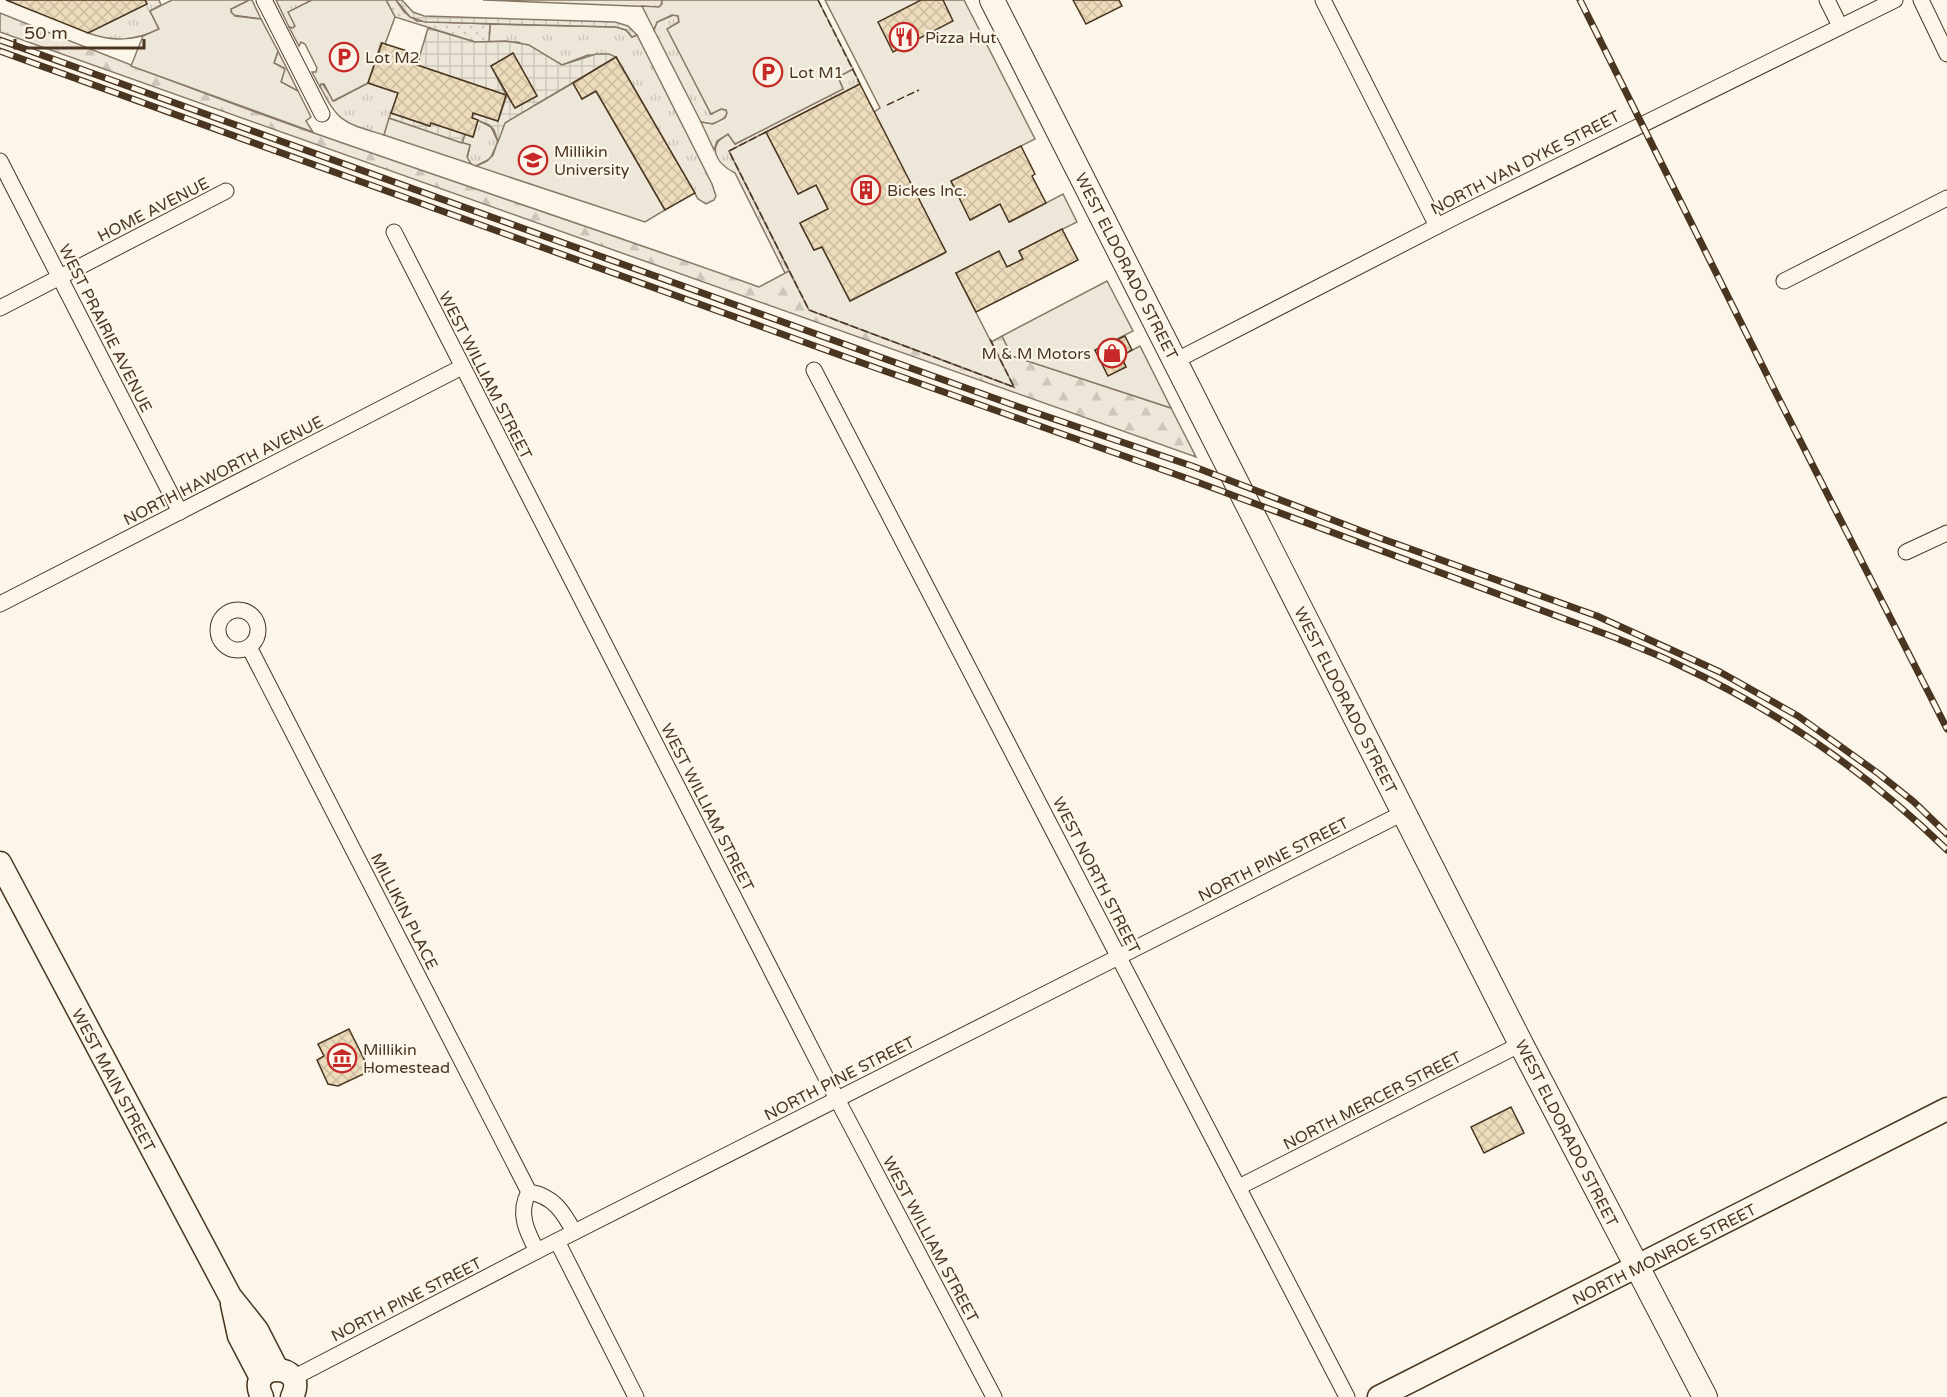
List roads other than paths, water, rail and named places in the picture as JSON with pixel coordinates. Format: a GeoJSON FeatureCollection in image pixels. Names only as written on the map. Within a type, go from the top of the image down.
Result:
{"type":"FeatureCollection","features":[{"type":"Feature","properties":{"kind":"main road","name":"WEST ELDORADO STREET"},"geometry":{"type":"LineString","coordinates":[[992,0],[1403,813],[1705,1397]]}},
{"type":"Feature","properties":{"kind":"street"},"geometry":{"type":"LineString","coordinates":[[264,0],[322,114]]}},
{"type":"Feature","properties":{"kind":"street"},"geometry":{"type":"LineString","coordinates":[[1323,0],[1437,226]]}},
{"type":"Feature","properties":{"kind":"street"},"geometry":{"type":"LineString","coordinates":[[1827,0],[1840,26]]}},
{"type":"Feature","properties":{"kind":"street","name":"NORTH VAN DYKE STREET"},"geometry":{"type":"LineString","coordinates":[[1174,361],[1437,226],[1895,0]]}},
{"type":"Feature","properties":{"kind":"street"},"geometry":{"type":"LineString","coordinates":[[1920,0],[1947,54]]}},
{"type":"Feature","properties":{"kind":"street","name":"WEST PRAIRIE AVENUE"},"geometry":{"type":"LineString","coordinates":[[0,161],[180,512]]}},
{"type":"Feature","properties":{"kind":"street","name":"HOME AVENUE"},"geometry":{"type":"LineString","coordinates":[[0,308],[226,191]]}},
{"type":"Feature","properties":{"kind":"street"},"geometry":{"type":"LineString","coordinates":[[1784,281],[1947,198]]}},
{"type":"Feature","properties":{"kind":"street","name":"WEST WILLIAM STREET"},"geometry":{"type":"LineString","coordinates":[[394,232],[837,1099],[994,1397]]}},
{"type":"Feature","properties":{"kind":"street","name":"NORTH HAWORTH AVENUE"},"geometry":{"type":"LineString","coordinates":[[0,604],[462,367]]}},
{"type":"Feature","properties":{"kind":"street","name":"WEST NORTH STREET"},"geometry":{"type":"LineString","coordinates":[[814,369],[1347,1397]]}},
{"type":"Feature","properties":{"kind":"street"},"geometry":{"type":"LineString","coordinates":[[1906,552],[1947,533]]}},
{"type":"Feature","properties":{"kind":"street","name":"MILLIKIN PLACE"},"geometry":{"type":"LineString","coordinates":[[249,647],[529,1192]]}},
{"type":"Feature","properties":{"kind":"street","name":"NORTH PINE STREET"},"geometry":{"type":"LineString","coordinates":[[276,1389],[556,1241],[1403,813]]}},
{"type":"Feature","properties":{"kind":"street","name":"WEST MAIN STREET"},"geometry":{"type":"LineString","coordinates":[[0,862],[230,1296],[256,1330],[276,1389]]}},
{"type":"Feature","properties":{"kind":"street","name":"NORTH MERCER STREET"},"geometry":{"type":"LineString","coordinates":[[1239,1187],[1521,1044]]}},
{"type":"Feature","properties":{"kind":"street","name":"NORTH MONROE STREET"},"geometry":{"type":"LineString","coordinates":[[1379,1397],[1947,1109]]}},
{"type":"Feature","properties":{"kind":"street"},"geometry":{"type":"LineString","coordinates":[[537,1251],[524,1220],[524,1200],[529,1192],[550,1199],[560,1208],[574,1232]]}},
{"type":"Feature","properties":{"kind":"street"},"geometry":{"type":"LineString","coordinates":[[556,1241],[636,1397]]}},
{"type":"Feature","properties":{"kind":"railway"},"geometry":{"type":"LineString","coordinates":[[1580,0],[1947,729]]}},
{"type":"Feature","properties":{"kind":"railway"},"geometry":{"type":"LineString","coordinates":[[0,40],[1016,406],[1192,466],[1377,537],[1597,616],[1720,672],[1798,716],[1879,774],[1914,802],[1947,834]]}},
{"type":"Feature","properties":{"kind":"railway"},"geometry":{"type":"LineString","coordinates":[[0,51],[1197,482],[1616,638],[1716,683],[1787,724],[1821,746],[1886,795],[1947,850]]}},
{"type":"Feature","properties":{"kind":"place","name":"Pizza Hut"},"geometry":{"type":"Point","coordinates":[904,37]}},
{"type":"Feature","properties":{"kind":"place","name":"Lot M2"},"geometry":{"type":"Point","coordinates":[344,57]}},
{"type":"Feature","properties":{"kind":"place","name":"Lot M1"},"geometry":{"type":"Point","coordinates":[768,72]}},
{"type":"Feature","properties":{"kind":"place","name":"Millikin University"},"geometry":{"type":"Point","coordinates":[533,160]}},
{"type":"Feature","properties":{"kind":"place","name":"Bickes Inc."},"geometry":{"type":"Point","coordinates":[866,190]}},
{"type":"Feature","properties":{"kind":"place","name":"M & M Motors"},"geometry":{"type":"Point","coordinates":[1112,353]}},
{"type":"Feature","properties":{"kind":"place","name":"Millikin Homestead"},"geometry":{"type":"Point","coordinates":[342,1058]}}]}
